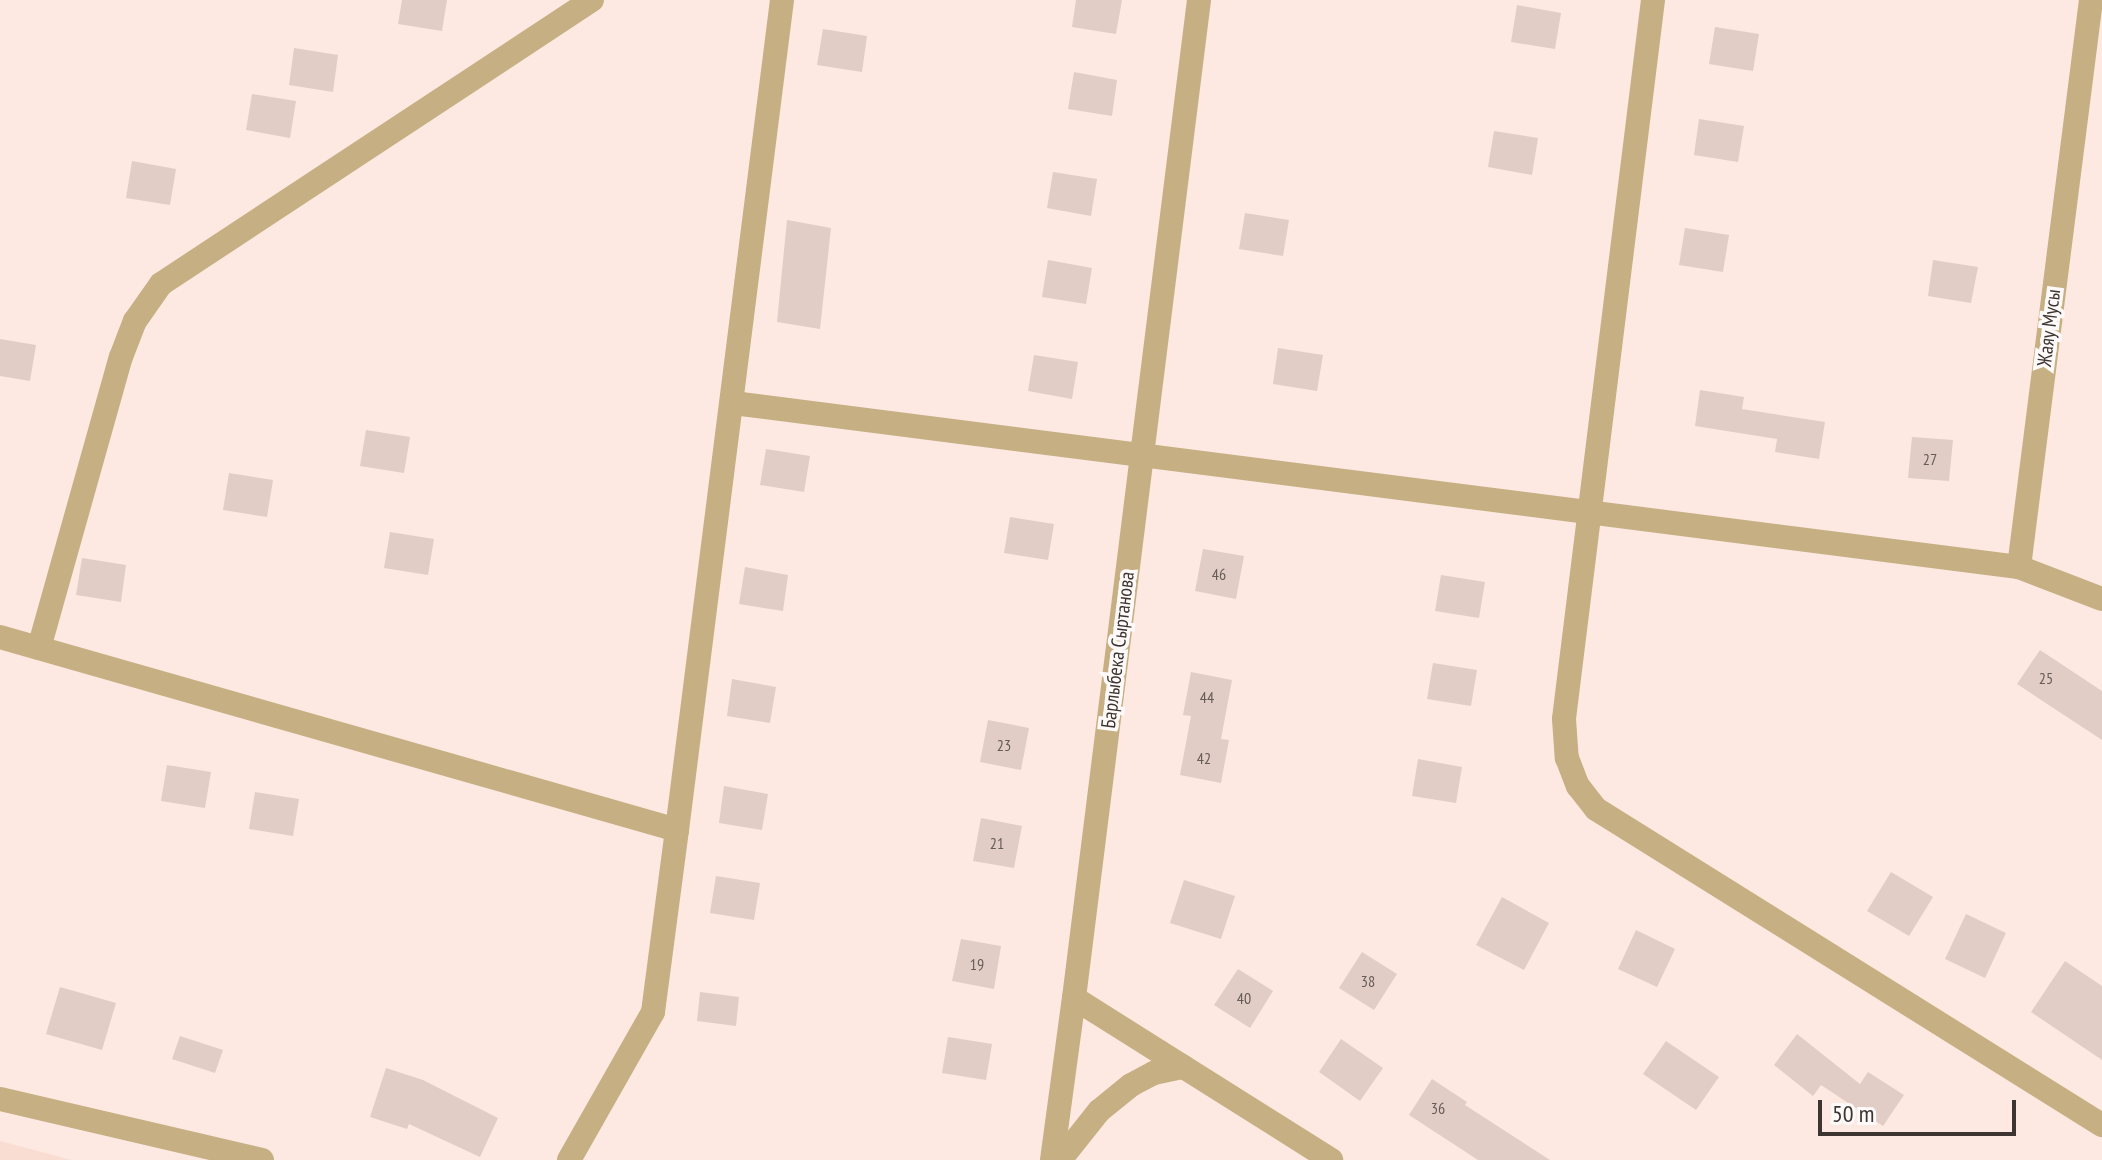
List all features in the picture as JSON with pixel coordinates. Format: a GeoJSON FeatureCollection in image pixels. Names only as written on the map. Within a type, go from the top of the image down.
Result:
{"type":"FeatureCollection","features":[{"type":"Feature","properties":{"kind":"street"},"geometry":{"type":"LineString","coordinates":[[39,648],[121,357],[135,321],[161,284],[592,0]]}},
{"type":"Feature","properties":{"kind":"street"},"geometry":{"type":"LineString","coordinates":[[569,1160],[653,1012],[782,0]]}},
{"type":"Feature","properties":{"kind":"street","name":"Барлыбека Сыртанова"},"geometry":{"type":"LineString","coordinates":[[1052,1160],[1199,0]]}},
{"type":"Feature","properties":{"kind":"street"},"geometry":{"type":"LineString","coordinates":[[1653,0],[1564,719],[1567,758],[1578,786],[1596,809],[2102,1125]]}},
{"type":"Feature","properties":{"kind":"street","name":"Жаяу Мусы"},"geometry":{"type":"LineString","coordinates":[[2019,567],[2091,0]]}},
{"type":"Feature","properties":{"kind":"street"},"geometry":{"type":"LineString","coordinates":[[733,403],[1589,509],[2019,567],[2062,580],[2102,599]]}},
{"type":"Feature","properties":{"kind":"street"},"geometry":{"type":"LineString","coordinates":[[0,637],[677,830]]}},
{"type":"Feature","properties":{"kind":"street"},"geometry":{"type":"LineString","coordinates":[[1074,998],[1331,1160]]}},
{"type":"Feature","properties":{"kind":"street"},"geometry":{"type":"LineString","coordinates":[[1060,1160],[1099,1111],[1131,1085],[1154,1073],[1183,1067]]}},
{"type":"Feature","properties":{"kind":"street"},"geometry":{"type":"LineString","coordinates":[[0,1099],[262,1160]]}},
{"type":"Feature","properties":{"kind":"shaded area"},"geometry":{"type":"Polygon","coordinates":[[[0,1141],[72,1160],[0,1160],[0,1141]]]}},
{"type":"Feature","properties":{"kind":"building"},"geometry":{"type":"Polygon","coordinates":[[[402,0],[447,0],[442,31],[398,24],[402,0]]]}},
{"type":"Feature","properties":{"kind":"building"},"geometry":{"type":"Polygon","coordinates":[[[1076,0],[1122,0],[1116,34],[1072,27],[1076,0]]]}},
{"type":"Feature","properties":{"kind":"building"},"geometry":{"type":"Polygon","coordinates":[[[1517,5],[1561,13],[1555,49],[1511,42],[1517,5]]]}},
{"type":"Feature","properties":{"kind":"building"},"geometry":{"type":"Polygon","coordinates":[[[1715,27],[1759,34],[1753,71],[1709,64],[1715,27]]]}},
{"type":"Feature","properties":{"kind":"building"},"geometry":{"type":"Polygon","coordinates":[[[823,29],[867,36],[862,72],[817,65],[823,29]]]}},
{"type":"Feature","properties":{"kind":"building"},"geometry":{"type":"Polygon","coordinates":[[[294,48],[338,55],[333,92],[289,85],[294,48]]]}},
{"type":"Feature","properties":{"kind":"building"},"geometry":{"type":"Polygon","coordinates":[[[1074,72],[1117,80],[1112,116],[1068,109],[1074,72]]]}},
{"type":"Feature","properties":{"kind":"building"},"geometry":{"type":"Polygon","coordinates":[[[252,94],[296,101],[290,138],[246,130],[252,94]]]}},
{"type":"Feature","properties":{"kind":"building"},"geometry":{"type":"Polygon","coordinates":[[[1699,119],[1744,126],[1738,162],[1694,155],[1699,119]]]}},
{"type":"Feature","properties":{"kind":"building"},"geometry":{"type":"Polygon","coordinates":[[[1494,131],[1538,138],[1532,175],[1488,167],[1494,131]]]}},
{"type":"Feature","properties":{"kind":"building"},"geometry":{"type":"Polygon","coordinates":[[[132,161],[176,169],[170,205],[126,198],[132,161]]]}},
{"type":"Feature","properties":{"kind":"building"},"geometry":{"type":"Polygon","coordinates":[[[1053,172],[1097,179],[1091,216],[1047,208],[1053,172]]]}},
{"type":"Feature","properties":{"kind":"building"},"geometry":{"type":"Polygon","coordinates":[[[1245,213],[1289,220],[1283,256],[1239,249],[1245,213]]]}},
{"type":"Feature","properties":{"kind":"building"},"geometry":{"type":"Polygon","coordinates":[[[787,220],[831,228],[820,329],[777,322],[787,220]]]}},
{"type":"Feature","properties":{"kind":"building"},"geometry":{"type":"Polygon","coordinates":[[[1685,228],[1729,235],[1723,272],[1679,265],[1685,228]]]}},
{"type":"Feature","properties":{"kind":"building"},"geometry":{"type":"Polygon","coordinates":[[[1048,260],[1092,268],[1086,304],[1042,297],[1048,260]]]}},
{"type":"Feature","properties":{"kind":"building"},"geometry":{"type":"Polygon","coordinates":[[[1933,260],[1978,267],[1971,303],[1928,296],[1933,260]]]}},
{"type":"Feature","properties":{"kind":"building"},"geometry":{"type":"Polygon","coordinates":[[[0,339],[36,345],[30,381],[0,376],[0,339]]]}},
{"type":"Feature","properties":{"kind":"building"},"geometry":{"type":"Polygon","coordinates":[[[1278,348],[1323,355],[1317,391],[1273,384],[1278,348]]]}},
{"type":"Feature","properties":{"kind":"building"},"geometry":{"type":"Polygon","coordinates":[[[1034,355],[1078,362],[1072,399],[1028,391],[1034,355]]]}},
{"type":"Feature","properties":{"kind":"building"},"geometry":{"type":"Polygon","coordinates":[[[1700,390],[1744,397],[1742,409],[1825,422],[1819,459],[1775,452],[1777,439],[1695,426],[1700,390]]]}},
{"type":"Feature","properties":{"kind":"building"},"geometry":{"type":"Polygon","coordinates":[[[366,430],[410,437],[404,473],[360,466],[366,430]]]}},
{"type":"Feature","properties":{"kind":"building"},"geometry":{"type":"Polygon","coordinates":[[[1912,437],[1953,440],[1949,481],[1908,478],[1912,437]]]}},
{"type":"Feature","properties":{"kind":"building"},"geometry":{"type":"Polygon","coordinates":[[[766,449],[810,456],[804,492],[760,485],[766,449]]]}},
{"type":"Feature","properties":{"kind":"building"},"geometry":{"type":"Polygon","coordinates":[[[229,473],[273,480],[267,517],[223,510],[229,473]]]}},
{"type":"Feature","properties":{"kind":"building"},"geometry":{"type":"Polygon","coordinates":[[[1010,517],[1054,524],[1048,560],[1004,553],[1010,517]]]}},
{"type":"Feature","properties":{"kind":"building"},"geometry":{"type":"Polygon","coordinates":[[[390,532],[434,539],[428,575],[384,568],[390,532]]]}},
{"type":"Feature","properties":{"kind":"building"},"geometry":{"type":"Polygon","coordinates":[[[1203,549],[1244,556],[1236,599],[1195,591],[1203,549]]]}},
{"type":"Feature","properties":{"kind":"building"},"geometry":{"type":"Polygon","coordinates":[[[82,558],[126,565],[121,602],[76,595],[82,558]]]}},
{"type":"Feature","properties":{"kind":"building"},"geometry":{"type":"Polygon","coordinates":[[[745,567],[788,575],[783,611],[739,604],[745,567]]]}},
{"type":"Feature","properties":{"kind":"building"},"geometry":{"type":"Polygon","coordinates":[[[1441,575],[1485,582],[1479,618],[1435,611],[1441,575]]]}},
{"type":"Feature","properties":{"kind":"building"},"geometry":{"type":"Polygon","coordinates":[[[2040,650],[2102,691],[2102,740],[2017,684],[2040,650]]]}},
{"type":"Feature","properties":{"kind":"building"},"geometry":{"type":"Polygon","coordinates":[[[1433,663],[1477,670],[1471,706],[1427,699],[1433,663]]]}},
{"type":"Feature","properties":{"kind":"building"},"geometry":{"type":"Polygon","coordinates":[[[1191,672],[1232,680],[1221,739],[1229,740],[1221,783],[1180,775],[1191,716],[1183,715],[1191,672]]]}},
{"type":"Feature","properties":{"kind":"building"},"geometry":{"type":"Polygon","coordinates":[[[732,679],[776,687],[770,723],[727,716],[732,679]]]}},
{"type":"Feature","properties":{"kind":"building"},"geometry":{"type":"Polygon","coordinates":[[[988,720],[1029,728],[1021,770],[980,762],[988,720]]]}},
{"type":"Feature","properties":{"kind":"building"},"geometry":{"type":"Polygon","coordinates":[[[1418,759],[1462,767],[1456,803],[1412,796],[1418,759]]]}},
{"type":"Feature","properties":{"kind":"building"},"geometry":{"type":"Polygon","coordinates":[[[167,765],[211,772],[205,808],[161,801],[167,765]]]}},
{"type":"Feature","properties":{"kind":"building"},"geometry":{"type":"Polygon","coordinates":[[[724,786],[768,794],[762,830],[719,823],[724,786]]]}},
{"type":"Feature","properties":{"kind":"building"},"geometry":{"type":"Polygon","coordinates":[[[255,792],[299,799],[293,836],[249,829],[255,792]]]}},
{"type":"Feature","properties":{"kind":"building"},"geometry":{"type":"Polygon","coordinates":[[[981,818],[1022,826],[1014,868],[973,861],[981,818]]]}},
{"type":"Feature","properties":{"kind":"building"},"geometry":{"type":"Polygon","coordinates":[[[1891,872],[1933,897],[1909,936],[1867,911],[1891,872]]]}},
{"type":"Feature","properties":{"kind":"building"},"geometry":{"type":"Polygon","coordinates":[[[716,876],[760,883],[754,920],[710,913],[716,876]]]}},
{"type":"Feature","properties":{"kind":"building"},"geometry":{"type":"Polygon","coordinates":[[[1184,880],[1235,896],[1221,939],[1170,923],[1184,880]]]}},
{"type":"Feature","properties":{"kind":"building"},"geometry":{"type":"Polygon","coordinates":[[[1502,897],[1549,923],[1524,970],[1476,945],[1502,897]]]}},
{"type":"Feature","properties":{"kind":"building"},"geometry":{"type":"Polygon","coordinates":[[[1966,914],[2006,933],[1985,978],[1945,959],[1966,914]]]}},
{"type":"Feature","properties":{"kind":"building"},"geometry":{"type":"Polygon","coordinates":[[[1636,930],[1675,949],[1657,987],[1618,969],[1636,930]]]}},
{"type":"Feature","properties":{"kind":"building"},"geometry":{"type":"Polygon","coordinates":[[[961,939],[1001,946],[994,989],[952,981],[961,939]]]}},
{"type":"Feature","properties":{"kind":"building"},"geometry":{"type":"Polygon","coordinates":[[[1362,952],[1397,974],[1374,1010],[1339,988],[1362,952]]]}},
{"type":"Feature","properties":{"kind":"building"},"geometry":{"type":"Polygon","coordinates":[[[2065,961],[2102,986],[2102,1060],[2031,1012],[2065,961]]]}},
{"type":"Feature","properties":{"kind":"building"},"geometry":{"type":"Polygon","coordinates":[[[1238,969],[1273,991],[1250,1028],[1214,1005],[1238,969]]]}},
{"type":"Feature","properties":{"kind":"building"},"geometry":{"type":"Polygon","coordinates":[[[60,987],[116,1003],[102,1050],[46,1034],[60,987]]]}},
{"type":"Feature","properties":{"kind":"building"},"geometry":{"type":"Polygon","coordinates":[[[700,992],[739,997],[736,1026],[697,1021],[700,992]]]}},
{"type":"Feature","properties":{"kind":"building"},"geometry":{"type":"Polygon","coordinates":[[[1797,1034],[1860,1084],[1868,1072],[1904,1095],[1883,1126],[1821,1085],[1813,1096],[1774,1065],[1797,1034]]]}},
{"type":"Feature","properties":{"kind":"building"},"geometry":{"type":"Polygon","coordinates":[[[180,1036],[223,1050],[215,1073],[172,1059],[180,1036]]]}},
{"type":"Feature","properties":{"kind":"building"},"geometry":{"type":"Polygon","coordinates":[[[948,1037],[992,1044],[986,1080],[942,1073],[948,1037]]]}},
{"type":"Feature","properties":{"kind":"building"},"geometry":{"type":"Polygon","coordinates":[[[1341,1039],[1383,1068],[1360,1101],[1319,1072],[1341,1039]]]}},
{"type":"Feature","properties":{"kind":"building"},"geometry":{"type":"Polygon","coordinates":[[[1666,1041],[1719,1077],[1696,1110],[1643,1074],[1666,1041]]]}},
{"type":"Feature","properties":{"kind":"building"},"geometry":{"type":"Polygon","coordinates":[[[386,1068],[423,1080],[498,1118],[480,1157],[409,1124],[407,1129],[370,1117],[386,1068]]]}},
{"type":"Feature","properties":{"kind":"building"},"geometry":{"type":"Polygon","coordinates":[[[1432,1079],[1467,1102],[1465,1105],[1550,1160],[1478,1160],[1409,1115],[1432,1079]]]}}]}
